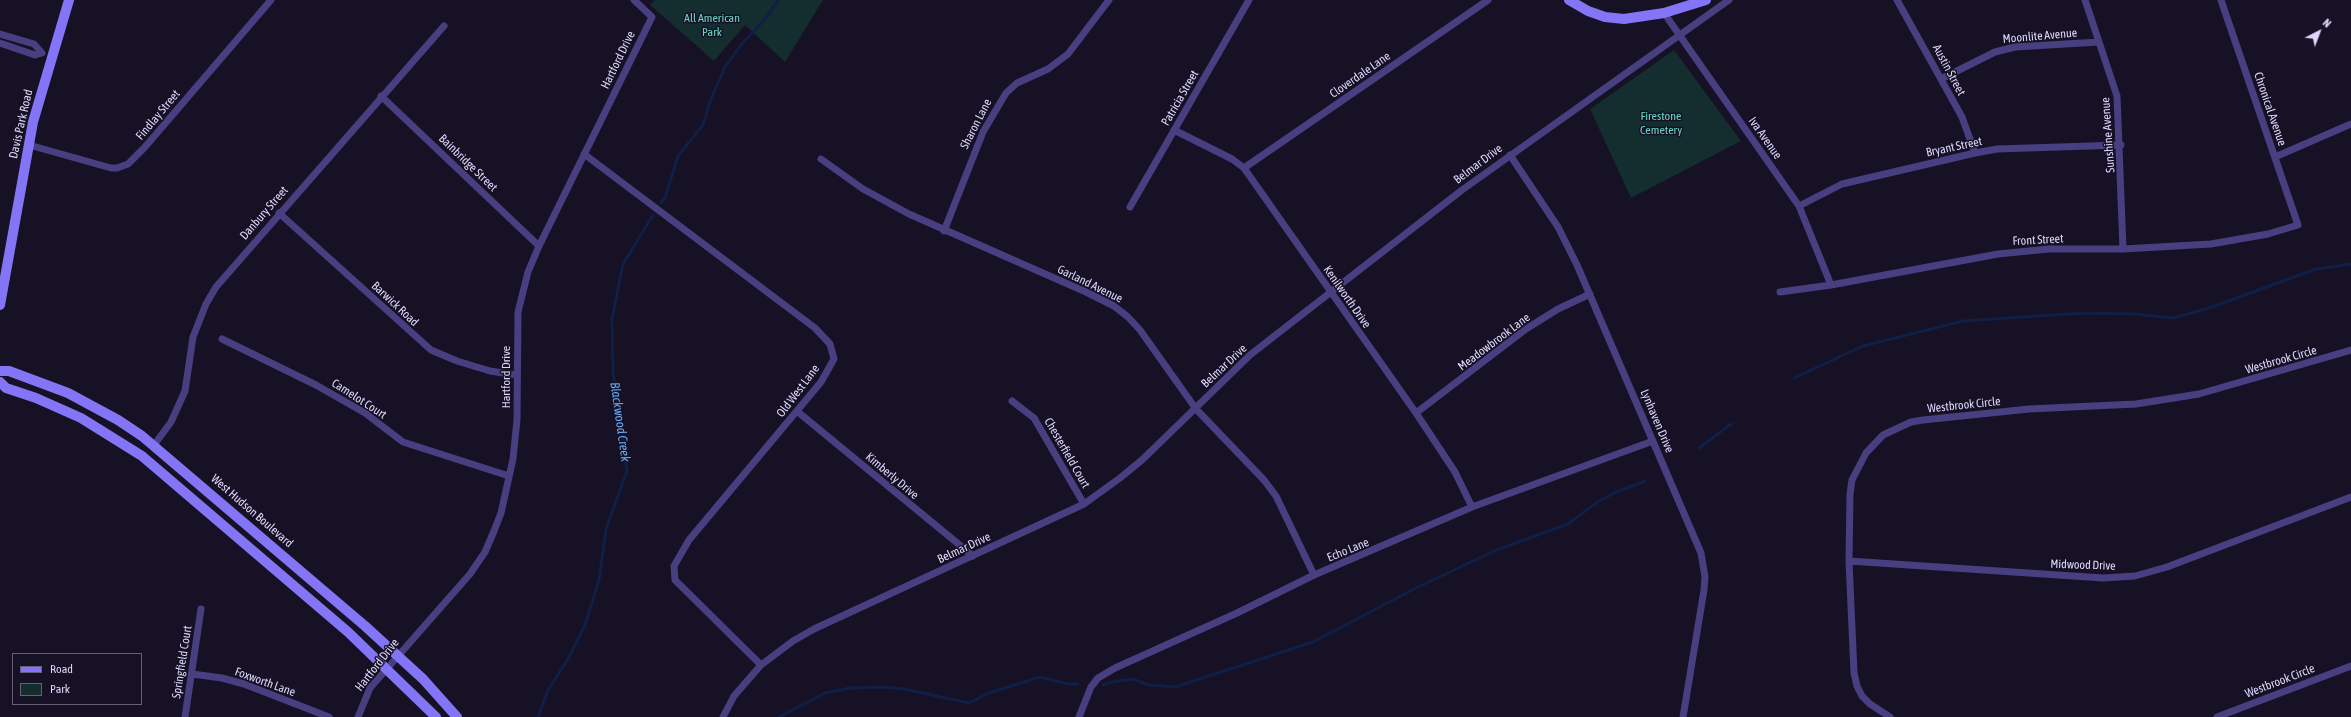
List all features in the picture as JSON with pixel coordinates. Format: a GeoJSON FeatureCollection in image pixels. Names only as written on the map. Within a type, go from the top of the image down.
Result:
{"type":"FeatureCollection","features":[{"type":"Feature","properties":{"kind":"main road","name":"Davis Park Road"},"geometry":{"type":"LineString","coordinates":[[0,304],[28,145],[47,54],[69,0]]}},
{"type":"Feature","properties":{"kind":"main road"},"geometry":{"type":"LineString","coordinates":[[1569,0],[1588,11],[1605,17],[1624,19],[1664,13],[1706,0]]}},
{"type":"Feature","properties":{"kind":"main road","name":"West Hudson Boulevard"},"geometry":{"type":"LineString","coordinates":[[0,371],[9,372],[46,384],[74,396],[118,420],[154,445],[398,655],[457,717]]}},
{"type":"Feature","properties":{"kind":"main road"},"geometry":{"type":"LineString","coordinates":[[0,382],[6,388],[36,398],[81,418],[142,456],[339,624],[388,668],[436,717]]}},
{"type":"Feature","properties":{"kind":"street","name":"Findlay Street"},"geometry":{"type":"LineString","coordinates":[[28,145],[111,168],[128,164],[145,147],[271,0]]}},
{"type":"Feature","properties":{"kind":"street","name":"Hartford Drive"},"geometry":{"type":"LineString","coordinates":[[358,717],[365,695],[398,655],[470,574],[482,556],[501,513],[516,435],[518,312],[528,272],[539,246],[652,17],[634,0]]}},
{"type":"Feature","properties":{"kind":"street","name":"Sharon Lane"},"geometry":{"type":"LineString","coordinates":[[944,231],[983,132],[1006,93],[1017,84],[1048,69],[1068,54],[1109,0]]}},
{"type":"Feature","properties":{"kind":"street","name":"Patricia Street"},"geometry":{"type":"LineString","coordinates":[[1130,208],[1249,0]]}},
{"type":"Feature","properties":{"kind":"street","name":"Cloverdale Lane"},"geometry":{"type":"LineString","coordinates":[[1244,168],[1488,0]]}},
{"type":"Feature","properties":{"kind":"street","name":"Belmar Drive"},"geometry":{"type":"LineString","coordinates":[[724,715],[734,696],[761,665],[793,641],[814,629],[1084,504],[1142,460],[1250,355],[1510,155],[1729,0]]}},
{"type":"Feature","properties":{"kind":"street","name":"Austin Street"},"geometry":{"type":"LineString","coordinates":[[1897,0],[1962,117],[1975,153]]}},
{"type":"Feature","properties":{"kind":"street","name":"Sunshine Avenue"},"geometry":{"type":"LineString","coordinates":[[2085,0],[2117,96],[2121,145],[2123,249]]}},
{"type":"Feature","properties":{"kind":"street","name":"Chronical Avenue"},"geometry":{"type":"LineString","coordinates":[[2221,0],[2298,225]]}},
{"type":"Feature","properties":{"kind":"street","name":"Iva Avenue"},"geometry":{"type":"LineString","coordinates":[[1664,13],[1799,206],[1831,285]]}},
{"type":"Feature","properties":{"kind":"street","name":"Danbury Street"},"geometry":{"type":"LineString","coordinates":[[154,445],[171,422],[185,391],[193,337],[206,304],[216,286],[381,96],[444,26]]}},
{"type":"Feature","properties":{"kind":"street"},"geometry":{"type":"LineString","coordinates":[[0,34],[34,44],[47,54]]}},
{"type":"Feature","properties":{"kind":"street","name":"Moonlite Avenue"},"geometry":{"type":"LineString","coordinates":[[1941,79],[1995,52],[2015,47],[2099,42]]}},
{"type":"Feature","properties":{"kind":"street"},"geometry":{"type":"LineString","coordinates":[[0,43],[35,55],[47,54]]}},
{"type":"Feature","properties":{"kind":"street","name":"Bainbridge Street"},"geometry":{"type":"LineString","coordinates":[[381,96],[539,246]]}},
{"type":"Feature","properties":{"kind":"street"},"geometry":{"type":"LineString","coordinates":[[2275,157],[2351,124]]}},
{"type":"Feature","properties":{"kind":"street","name":"Kenilworth Drive"},"geometry":{"type":"LineString","coordinates":[[1174,130],[1232,159],[1244,168],[1416,413],[1455,472],[1472,507]]}},
{"type":"Feature","properties":{"kind":"street","name":"Bryant Street"},"geometry":{"type":"LineString","coordinates":[[1799,206],[1842,184],[1975,153],[1997,149],[2121,145]]}},
{"type":"Feature","properties":{"kind":"street","name":"Old West Lane"},"geometry":{"type":"LineString","coordinates":[[584,154],[816,328],[830,344],[834,359],[821,382],[798,412],[689,540],[679,553],[674,566],[674,580],[761,665]]}},
{"type":"Feature","properties":{"kind":"street","name":"Lynhaven Drive"},"geometry":{"type":"LineString","coordinates":[[1510,155],[1558,227],[1590,294],[1695,536],[1704,566],[1704,590],[1683,717]]}},
{"type":"Feature","properties":{"kind":"street","name":"Garland Avenue"},"geometry":{"type":"LineString","coordinates":[[821,159],[863,189],[944,231],[1086,292],[1114,306],[1140,330],[1196,408],[1264,480],[1276,496],[1314,576]]}},
{"type":"Feature","properties":{"kind":"street","name":"Barwick Road"},"geometry":{"type":"LineString","coordinates":[[279,213],[431,350],[457,361],[490,371],[516,375]]}},
{"type":"Feature","properties":{"kind":"street","name":"Front Street"},"geometry":{"type":"LineString","coordinates":[[1780,292],[1831,285],[1998,254],[2049,249],[2123,249],[2211,244],[2268,234],[2298,225]]}},
{"type":"Feature","properties":{"kind":"street","name":"Meadowbrook Lane"},"geometry":{"type":"LineString","coordinates":[[1416,413],[1526,329],[1558,309],[1590,294]]}},
{"type":"Feature","properties":{"kind":"street","name":"Camelot Court"},"geometry":{"type":"LineString","coordinates":[[222,339],[316,385],[365,413],[403,442],[509,476]]}},
{"type":"Feature","properties":{"kind":"street","name":"Westbrook Circle"},"geometry":{"type":"LineString","coordinates":[[1890,717],[1870,704],[1862,696],[1857,686],[1854,673],[1849,561],[1850,494],[1852,480],[1857,469],[1874,443],[1883,435],[1902,426],[1923,420],[2029,410],[2136,404],[2192,395],[2227,387],[2351,350]]}},
{"type":"Feature","properties":{"kind":"street","name":"Chesterfield Court"},"geometry":{"type":"LineString","coordinates":[[1012,401],[1034,418],[1084,504]]}},
{"type":"Feature","properties":{"kind":"street","name":"Kimberly Drive"},"geometry":{"type":"LineString","coordinates":[[798,412],[973,556]]}},
{"type":"Feature","properties":{"kind":"street","name":"Echo Lane"},"geometry":{"type":"LineString","coordinates":[[1079,717],[1091,687],[1098,678],[1314,576],[1472,507],[1653,441]]}},
{"type":"Feature","properties":{"kind":"street","name":"Midwood Drive"},"geometry":{"type":"LineString","coordinates":[[1849,561],[2103,578],[2135,576],[2167,567],[2351,497]]}},
{"type":"Feature","properties":{"kind":"street","name":"Springfield Court"},"geometry":{"type":"LineString","coordinates":[[185,717],[201,609]]}},
{"type":"Feature","properties":{"kind":"street","name":"Westbrook Circle"},"geometry":{"type":"LineString","coordinates":[[2217,717],[2351,666]]}},
{"type":"Feature","properties":{"kind":"street","name":"Foxworth Lane"},"geometry":{"type":"LineString","coordinates":[[192,674],[222,678],[244,684],[329,717]]}},
{"type":"Feature","properties":{"kind":"green space","name":"All American Park"},"geometry":{"type":"Polygon","coordinates":[[[655,0],[823,0],[785,62],[745,25],[714,61],[650,5],[655,0]]]}},
{"type":"Feature","properties":{"kind":"green space","name":"Firestone Cemetery"},"geometry":{"type":"Polygon","coordinates":[[[1674,50],[1741,141],[1631,198],[1590,109],[1674,50]]]}},
{"type":"Feature","properties":{"kind":"waterway","name":"Blackwood Creek"},"geometry":{"type":"LineString","coordinates":[[661,203],[665,198],[678,156],[703,125],[711,99],[725,67],[740,46],[767,17],[778,0]]}},
{"type":"Feature","properties":{"kind":"waterway","name":"Blackwood Creek"},"geometry":{"type":"LineString","coordinates":[[538,717],[548,690],[568,659],[585,625],[599,580],[606,529],[627,471],[613,371],[612,319],[623,264],[653,215]]}},
{"type":"Feature","properties":{"kind":"waterway"},"geometry":{"type":"LineString","coordinates":[[1794,378],[1863,346],[1963,321],[2084,313],[2134,314],[2174,318],[2212,307],[2316,269],[2351,264]]}},
{"type":"Feature","properties":{"kind":"waterway"},"geometry":{"type":"LineString","coordinates":[[1699,448],[1731,424]]}},
{"type":"Feature","properties":{"kind":"waterway"},"geometry":{"type":"LineString","coordinates":[[1103,685],[1133,679],[1149,685],[1175,687],[1313,642],[1414,589],[1494,551],[1568,524],[1596,503],[1614,493],[1645,481]]}},
{"type":"Feature","properties":{"kind":"waterway"},"geometry":{"type":"LineString","coordinates":[[779,717],[825,693],[850,688],[883,687],[904,689],[969,703],[989,693],[1040,677],[1068,684],[1078,684]]}}]}
